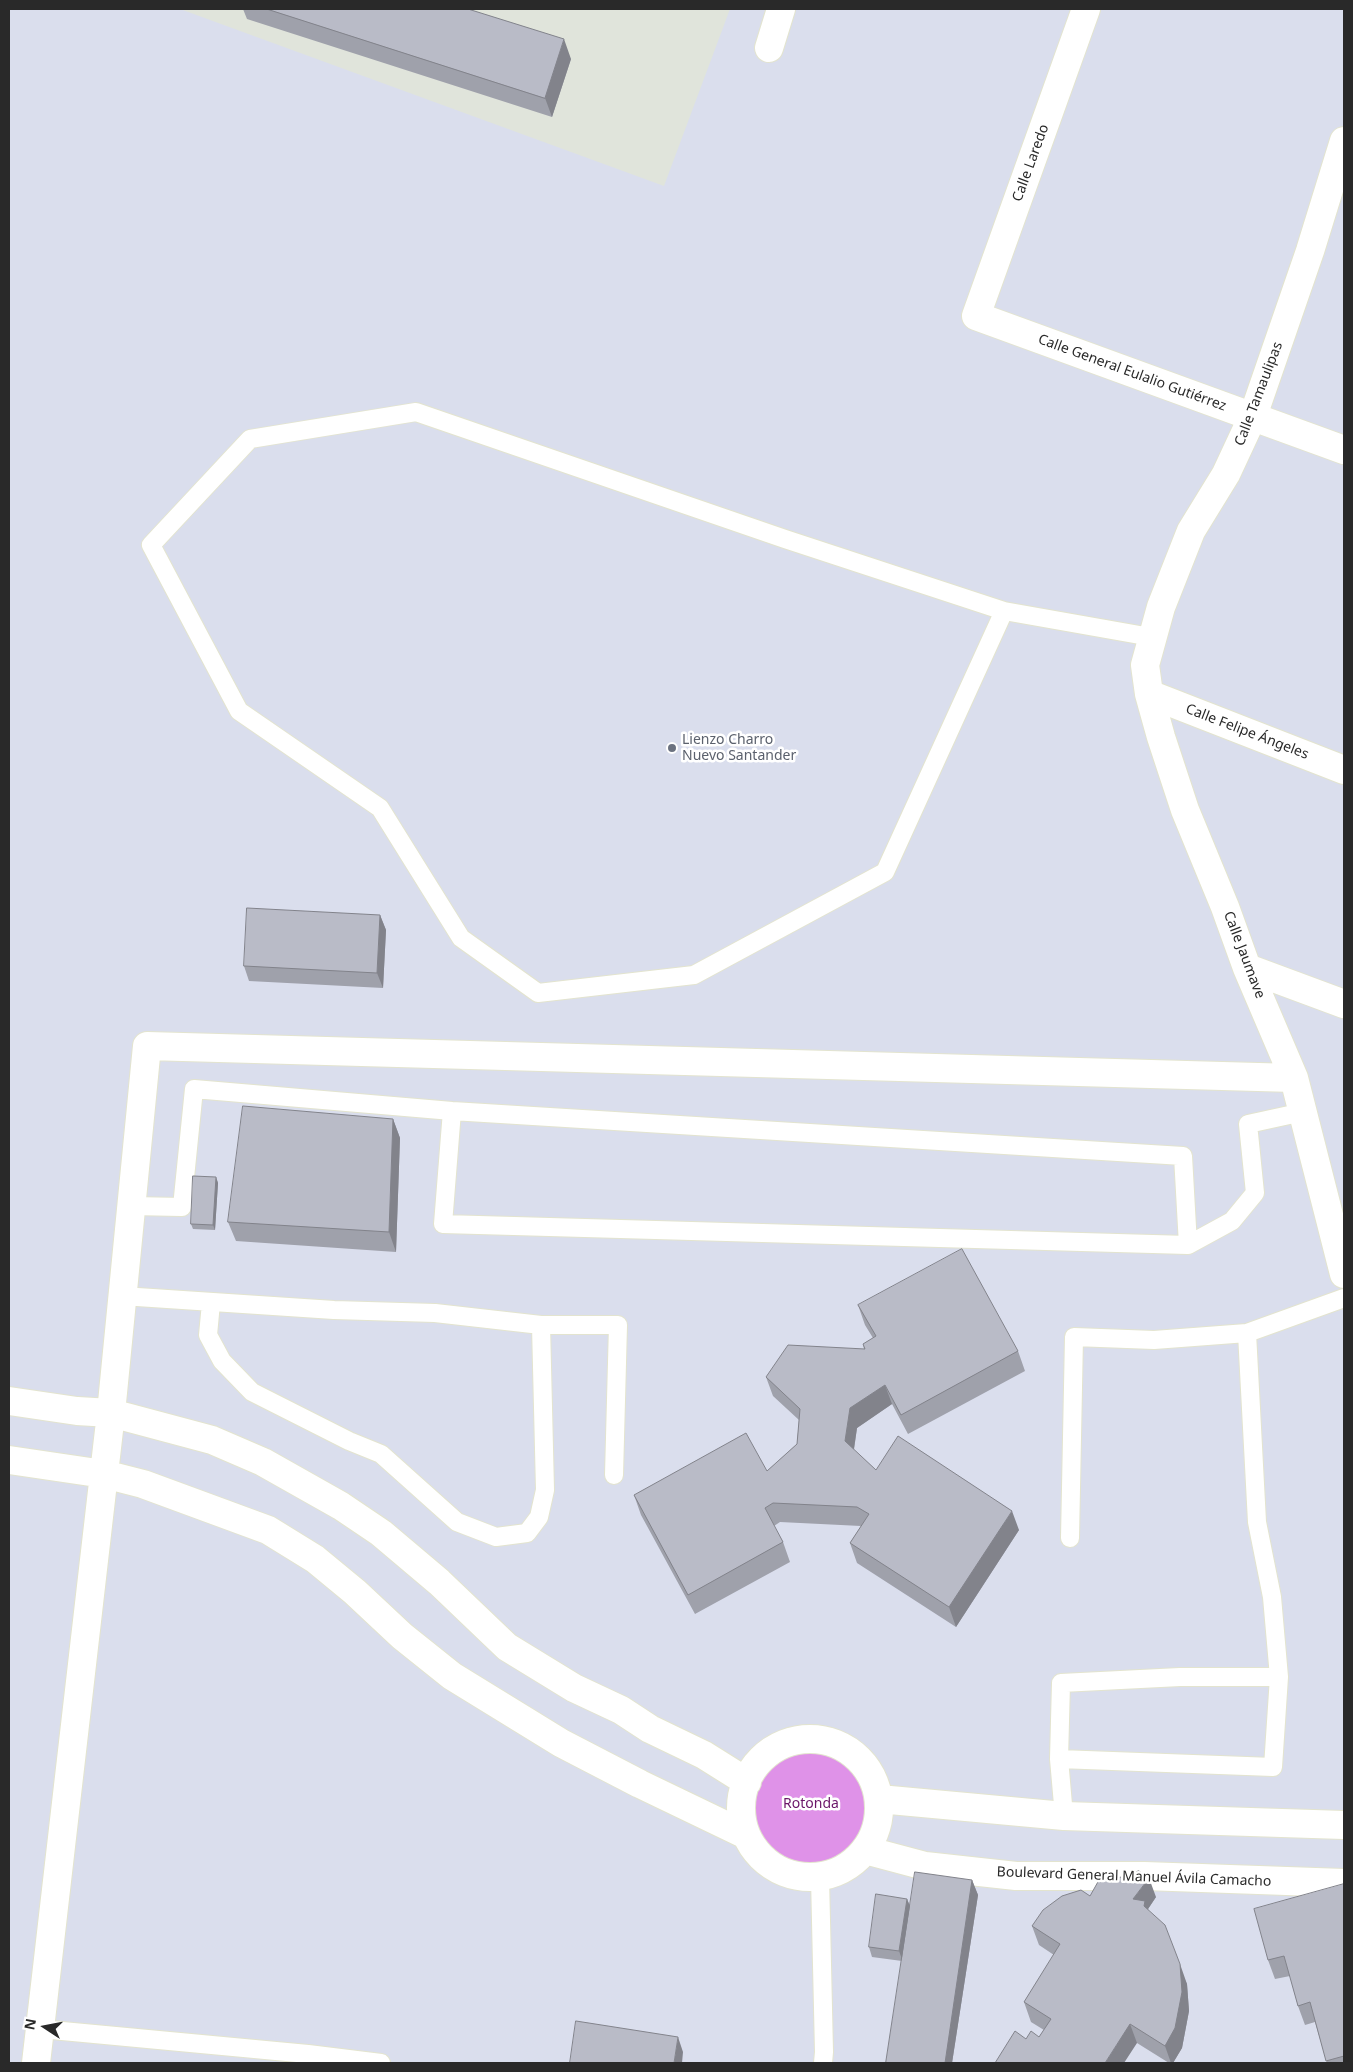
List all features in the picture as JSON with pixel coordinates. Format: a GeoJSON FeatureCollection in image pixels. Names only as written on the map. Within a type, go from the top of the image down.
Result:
{"type":"FeatureCollection","features":[{"type":"Feature","properties":{"kind":"street"},"geometry":{"type":"LineString","coordinates":[[769,48],[781,9]]}},
{"type":"Feature","properties":{"kind":"street","name":"Calle Laredo"},"geometry":{"type":"LineString","coordinates":[[976,316],[1086,9]]}},
{"type":"Feature","properties":{"kind":"street","name":"Calle Tamaulipas"},"geometry":{"type":"LineString","coordinates":[[1151,637],[1191,531],[1226,474],[1254,416],[1307,260],[1344,141]]}},
{"type":"Feature","properties":{"kind":"street","name":"Calle General Eulalio Gutiérrez"},"geometry":{"type":"LineString","coordinates":[[976,316],[1344,450]]}},
{"type":"Feature","properties":{"kind":"street","name":"Calle Jaumave"},"geometry":{"type":"LineString","coordinates":[[1151,637],[1145,665],[1149,694],[1161,737],[1185,810],[1225,907],[1247,968],[1294,1078],[1344,1274]]}},
{"type":"Feature","properties":{"kind":"street","name":"Calle Felipe Ángeles"},"geometry":{"type":"LineString","coordinates":[[1149,694],[1344,770]]}},
{"type":"Feature","properties":{"kind":"street"},"geometry":{"type":"LineString","coordinates":[[1247,968],[1344,1004]]}},
{"type":"Feature","properties":{"kind":"street"},"geometry":{"type":"LineString","coordinates":[[36,2063],[111,1413],[147,1046],[1294,1078]]}},
{"type":"Feature","properties":{"kind":"street"},"geometry":{"type":"LineString","coordinates":[[9,1401],[77,1412],[111,1413],[212,1440],[305,1484],[381,1533],[438,1582],[507,1646],[574,1688],[620,1710],[650,1729],[704,1755],[746,1782]]}},
{"type":"Feature","properties":{"kind":"street"},"geometry":{"type":"LineString","coordinates":[[9,1460],[104,1474],[143,1484],[268,1530],[315,1559],[356,1592],[402,1636],[452,1676],[561,1743],[640,1784],[746,1835]]}},
{"type":"Feature","properties":{"kind":"street"},"geometry":{"type":"LineString","coordinates":[[801,1739],[819,1739],[837,1744],[853,1753],[875,1781],[879,1799],[879,1817],[874,1835],[865,1850],[852,1864],[837,1873],[820,1877],[801,1877],[784,1873],[768,1864],[746,1835],[742,1799],[746,1782],[755,1766],[768,1753],[784,1744],[801,1739]]}},
{"type":"Feature","properties":{"kind":"street"},"geometry":{"type":"LineString","coordinates":[[879,1799],[1064,1816],[1344,1825]]}},
{"type":"Feature","properties":{"kind":"street","name":"Boulevard General Manuel Ávila Camacho"},"geometry":{"type":"LineString","coordinates":[[865,1850],[925,1866],[1016,1876],[1144,1876],[1344,1883]]}},
{"type":"Feature","properties":{"kind":"lane"},"geometry":{"type":"LineString","coordinates":[[1004,611],[885,872],[694,975],[538,993],[461,938],[380,808],[239,711],[151,544],[250,439],[416,412],[785,539],[1004,611],[1151,637]]}},
{"type":"Feature","properties":{"kind":"lane"},"geometry":{"type":"LineString","coordinates":[[131,1206],[182,1208],[194,1089],[452,1111],[1183,1156],[1188,1245]]}},
{"type":"Feature","properties":{"kind":"lane"},"geometry":{"type":"LineString","coordinates":[[452,1111],[443,1224],[1188,1245],[1232,1221],[1255,1193],[1248,1124],[1303,1112]]}},
{"type":"Feature","properties":{"kind":"lane"},"geometry":{"type":"LineString","coordinates":[[122,1296],[334,1310],[436,1313],[541,1325],[618,1325],[614,1475]]}},
{"type":"Feature","properties":{"kind":"lane"},"geometry":{"type":"LineString","coordinates":[[1070,1538],[1074,1337],[1154,1340],[1248,1333],[1344,1298]]}},
{"type":"Feature","properties":{"kind":"lane"},"geometry":{"type":"LineString","coordinates":[[211,1303],[208,1335],[222,1361],[252,1392],[349,1441],[381,1454],[457,1522],[496,1537],[527,1533],[539,1517],[545,1490],[541,1325]]}},
{"type":"Feature","properties":{"kind":"lane"},"geometry":{"type":"LineString","coordinates":[[1060,1759],[1273,1767],[1279,1677],[1272,1596],[1257,1522],[1248,1333]]}},
{"type":"Feature","properties":{"kind":"lane"},"geometry":{"type":"LineString","coordinates":[[1064,1816],[1060,1759],[1061,1683],[1180,1677],[1279,1677]]}},
{"type":"Feature","properties":{"kind":"lane"},"geometry":{"type":"LineString","coordinates":[[820,1877],[824,2052],[822,2063]]}},
{"type":"Feature","properties":{"kind":"lane"},"geometry":{"type":"LineString","coordinates":[[41,2029],[307,2059],[381,2063]]}},
{"type":"Feature","properties":{"kind":"shaded area"},"geometry":{"type":"Polygon","coordinates":[[[180,9],[730,9],[664,186],[180,9]]]}},
{"type":"Feature","properties":{"kind":"green space","name":"Rotonda"},"geometry":{"type":"Polygon","coordinates":[[[811,1745],[834,1750],[853,1762],[865,1781],[870,1804],[865,1827],[853,1846],[834,1858],[811,1863],[788,1858],[769,1846],[757,1827],[752,1804],[757,1781],[769,1762],[788,1750],[811,1745]]]}},
{"type":"Feature","properties":{"kind":"building"},"geometry":{"type":"Polygon","coordinates":[[[267,9],[468,9],[564,39],[545,98],[267,9]]]}},
{"type":"Feature","properties":{"kind":"building"},"geometry":{"type":"Polygon","coordinates":[[[247,908],[380,915],[377,973],[244,966],[247,908]]]}},
{"type":"Feature","properties":{"kind":"building"},"geometry":{"type":"Polygon","coordinates":[[[243,1106],[393,1119],[389,1232],[228,1222],[243,1106]]]}},
{"type":"Feature","properties":{"kind":"building"},"geometry":{"type":"Polygon","coordinates":[[[193,1176],[216,1177],[213,1225],[191,1224],[193,1176]]]}},
{"type":"Feature","properties":{"kind":"building"},"geometry":{"type":"Polygon","coordinates":[[[962,1249],[1018,1351],[901,1415],[885,1385],[850,1408],[845,1441],[876,1470],[898,1436],[1012,1511],[949,1607],[850,1543],[869,1514],[857,1507],[773,1503],[765,1508],[783,1542],[688,1595],[634,1495],[746,1433],[767,1471],[797,1444],[800,1409],[766,1377],[788,1345],[865,1349],[863,1344],[876,1336],[858,1305],[962,1249]]]}},
{"type":"Feature","properties":{"kind":"building"},"geometry":{"type":"Polygon","coordinates":[[[1139,1871],[1149,1878],[1133,1899],[1145,1901],[1144,1906],[1165,1925],[1180,1964],[1182,1992],[1175,2028],[1165,2046],[1130,2024],[1105,2063],[995,2063],[1015,2031],[1026,2039],[1031,2031],[1039,2037],[1051,2019],[1024,2002],[1060,1944],[1032,1926],[1043,1910],[1062,1896],[1081,1890],[1090,1896],[1099,1880],[1122,1877],[1139,1871]]]}},
{"type":"Feature","properties":{"kind":"building"},"geometry":{"type":"Polygon","coordinates":[[[915,1872],[972,1880],[945,2063],[886,2063],[915,1872]]]}},
{"type":"Feature","properties":{"kind":"building"},"geometry":{"type":"Polygon","coordinates":[[[1344,1884],[1344,2056],[1326,2061],[1310,2002],[1298,2006],[1284,1956],[1268,1960],[1254,1909],[1344,1884]]]}},
{"type":"Feature","properties":{"kind":"building"},"geometry":{"type":"Polygon","coordinates":[[[876,1894],[907,1899],[899,1951],[869,1947],[876,1894]]]}},
{"type":"Feature","properties":{"kind":"building"},"geometry":{"type":"Polygon","coordinates":[[[576,2021],[678,2037],[674,2063],[570,2063],[576,2021]]]}},
{"type":"Feature","properties":{"kind":"place","name":"Lienzo Charro Nuevo Santander"},"geometry":{"type":"Point","coordinates":[672,748]}}]}
